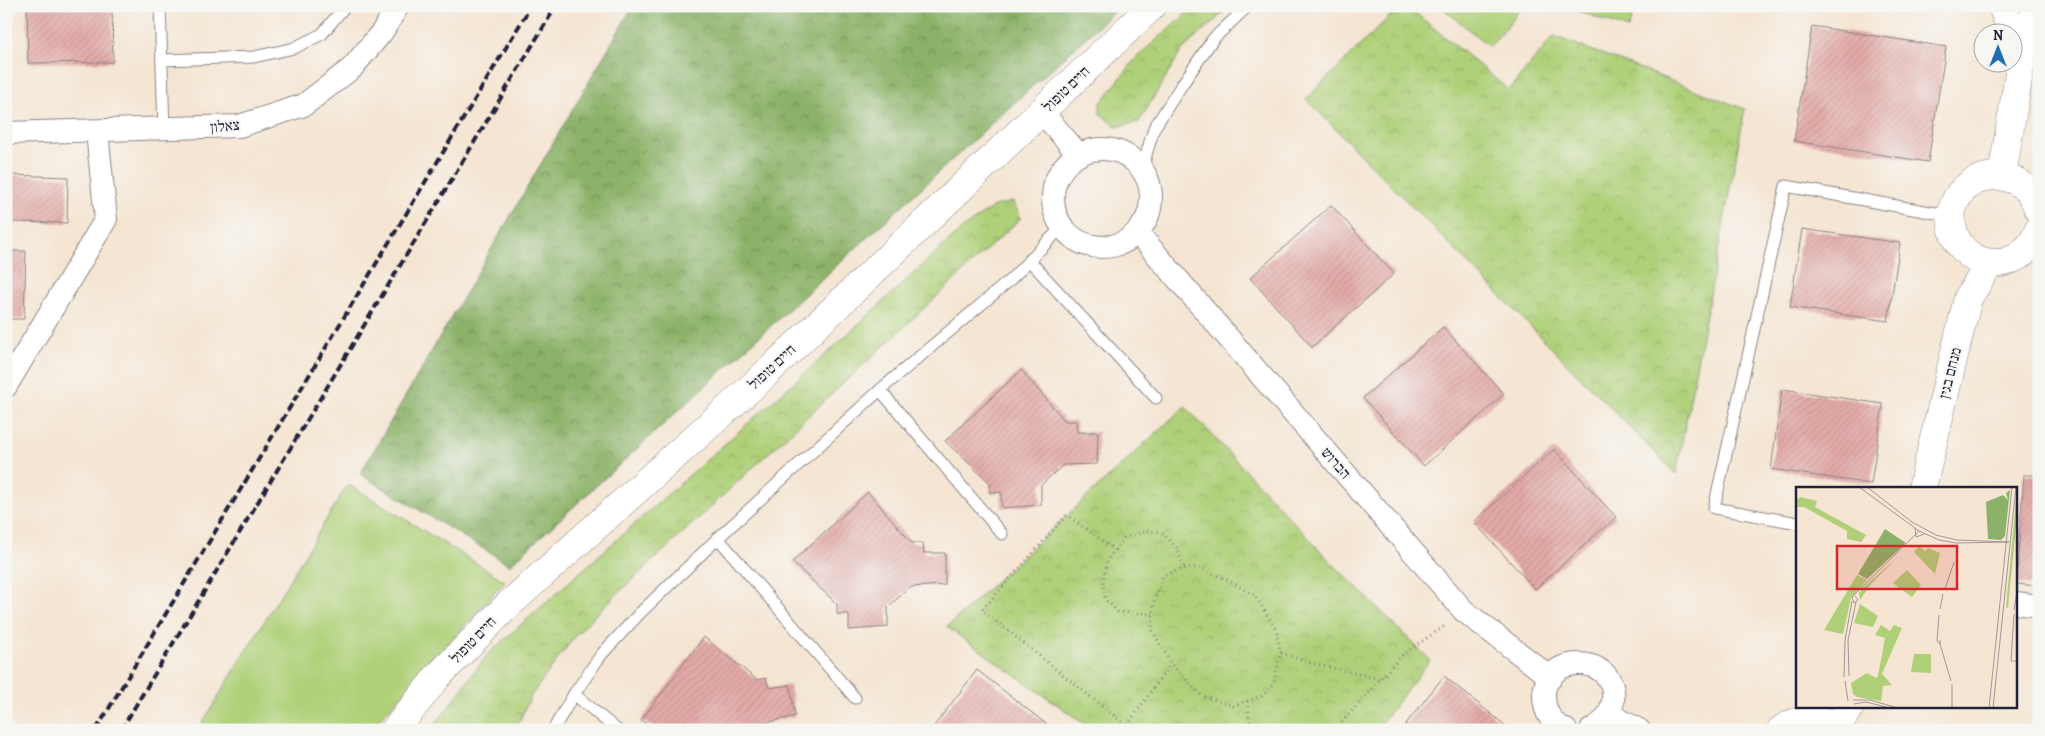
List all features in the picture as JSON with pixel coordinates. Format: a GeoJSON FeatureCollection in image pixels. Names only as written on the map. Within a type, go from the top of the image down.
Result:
{"type":"FeatureCollection","features":[{"type":"Feature","properties":{"kind":"street","name":"צאלון"},"geometry":{"type":"LineString","coordinates":[[6,133],[97,132],[239,126],[304,105],[352,68],[382,32],[398,6]]}},
{"type":"Feature","properties":{"kind":"street","name":"חיים טופול"},"geometry":{"type":"LineString","coordinates":[[395,730],[438,676],[507,606],[755,384],[1152,6]]}},
{"type":"Feature","properties":{"kind":"street"},"geometry":{"type":"LineString","coordinates":[[2002,6],[2016,22]]}},
{"type":"Feature","properties":{"kind":"street"},"geometry":{"type":"LineString","coordinates":[[2022,23],[2039,8]]}},
{"type":"Feature","properties":{"kind":"street"},"geometry":{"type":"LineString","coordinates":[[2002,176],[2020,72]]}},
{"type":"Feature","properties":{"kind":"street"},"geometry":{"type":"LineString","coordinates":[[1042,112],[1080,154]]}},
{"type":"Feature","properties":{"kind":"street"},"geometry":{"type":"LineString","coordinates":[[6,386],[106,219],[97,132]]}},
{"type":"Feature","properties":{"kind":"street"},"geometry":{"type":"LineString","coordinates":[[1102,149],[1118,151],[1131,158],[1142,169],[1149,182],[1151,198],[1149,213],[1137,232],[1118,244],[1102,246],[1080,241],[1067,232],[1058,220],[1054,206],[1054,190],[1062,169],[1080,154],[1086,151],[1102,149]]}},
{"type":"Feature","properties":{"kind":"street"},"geometry":{"type":"LineString","coordinates":[[2033,245],[2016,259],[2003,263],[1977,260],[1966,252],[1958,242],[1953,230],[1952,216],[1955,203],[1962,190],[1974,181],[1987,176],[2002,176],[2015,180],[2027,188],[2038,203]]}},
{"type":"Feature","properties":{"kind":"street","name":"הברוש"},"geometry":{"type":"LineString","coordinates":[[1137,232],[1464,611],[1551,678]]}},
{"type":"Feature","properties":{"kind":"street","name":"מנחם בגין"},"geometry":{"type":"LineString","coordinates":[[1922,487],[1968,298],[1990,263]]}},
{"type":"Feature","properties":{"kind":"street"},"geometry":{"type":"LineString","coordinates":[[2018,603],[2039,606]]}},
{"type":"Feature","properties":{"kind":"street"},"geometry":{"type":"LineString","coordinates":[[1555,727],[1546,711],[1543,698],[1545,687],[1555,672],[1565,665],[1577,662],[1594,666],[1604,673],[1611,684],[1613,696],[1609,714],[1598,726],[1591,730]]}},
{"type":"Feature","properties":{"kind":"street"},"geometry":{"type":"LineString","coordinates":[[1609,714],[1639,730]]}},
{"type":"Feature","properties":{"kind":"street"},"geometry":{"type":"LineString","coordinates":[[1781,730],[1791,723],[1808,719],[1842,721]]}},
{"type":"Feature","properties":{"kind":"lane"},"geometry":{"type":"LineString","coordinates":[[160,6],[164,129]]}},
{"type":"Feature","properties":{"kind":"lane"},"geometry":{"type":"LineString","coordinates":[[162,60],[254,58],[294,48],[322,34],[345,6]]}},
{"type":"Feature","properties":{"kind":"lane"},"geometry":{"type":"LineString","coordinates":[[1142,169],[1154,128],[1181,86],[1213,39],[1248,6]]}},
{"type":"Feature","properties":{"kind":"lane"},"geometry":{"type":"LineString","coordinates":[[1796,523],[1714,508],[1786,186],[1952,216]]}},
{"type":"Feature","properties":{"kind":"lane"},"geometry":{"type":"LineString","coordinates":[[553,730],[600,655],[640,613],[718,538],[880,390],[1010,280],[1062,226]]}},
{"type":"Feature","properties":{"kind":"lane"},"geometry":{"type":"LineString","coordinates":[[1029,260],[1156,398]]}},
{"type":"Feature","properties":{"kind":"lane"},"geometry":{"type":"LineString","coordinates":[[880,390],[1002,534]]}},
{"type":"Feature","properties":{"kind":"lane"},"geometry":{"type":"LineString","coordinates":[[718,538],[855,698]]}},
{"type":"Feature","properties":{"kind":"lane"},"geometry":{"type":"LineString","coordinates":[[574,694],[617,730]]}},
{"type":"Feature","properties":{"kind":"path"},"geometry":{"type":"LineString","coordinates":[[1116,550],[1067,515],[982,610],[1132,730]]}},
{"type":"Feature","properties":{"kind":"path"},"geometry":{"type":"LineString","coordinates":[[1153,614],[1118,612],[1104,599],[1103,580],[1108,559],[1124,538],[1146,531],[1161,532],[1176,548],[1184,568]]}},
{"type":"Feature","properties":{"kind":"path"},"geometry":{"type":"LineString","coordinates":[[1184,568],[1201,568],[1228,580],[1254,595],[1275,627],[1281,653],[1273,685],[1262,696],[1233,706],[1201,695],[1171,664],[1152,630],[1154,602],[1164,576],[1184,568]]}},
{"type":"Feature","properties":{"kind":"path"},"geometry":{"type":"LineString","coordinates":[[1335,730],[1402,655],[1464,611]]}},
{"type":"Feature","properties":{"kind":"path"},"geometry":{"type":"LineString","coordinates":[[1281,653],[1380,679]]}},
{"type":"Feature","properties":{"kind":"path"},"geometry":{"type":"LineString","coordinates":[[1127,725],[1171,664]]}},
{"type":"Feature","properties":{"kind":"path"},"geometry":{"type":"LineString","coordinates":[[1248,701],[1251,730]]}},
{"type":"Feature","properties":{"kind":"green space"},"geometry":{"type":"Polygon","coordinates":[[[633,6],[1120,6],[510,565],[360,474],[633,6]]]}},
{"type":"Feature","properties":{"kind":"green space"},"geometry":{"type":"Polygon","coordinates":[[[1195,6],[1231,6],[1182,50],[1139,122],[1116,127],[1100,114],[1100,104],[1137,57],[1195,6]]]}},
{"type":"Feature","properties":{"kind":"green space"},"geometry":{"type":"Polygon","coordinates":[[[1400,6],[1407,6],[1509,90],[1554,36],[1745,109],[1676,474],[1306,99],[1400,6]]]}},
{"type":"Feature","properties":{"kind":"green space"},"geometry":{"type":"Polygon","coordinates":[[[1440,6],[1523,6],[1490,47],[1440,6]]]}},
{"type":"Feature","properties":{"kind":"green space"},"geometry":{"type":"Polygon","coordinates":[[[1577,6],[1636,6],[1628,29],[1576,10],[1577,6]]]}},
{"type":"Feature","properties":{"kind":"green space"},"geometry":{"type":"Polygon","coordinates":[[[1013,202],[1021,218],[602,608],[574,637],[532,694],[515,730],[431,730],[488,654],[825,355],[962,229],[994,206],[1013,202]]]}},
{"type":"Feature","properties":{"kind":"green space"},"geometry":{"type":"Polygon","coordinates":[[[1185,406],[1330,561],[1430,660],[1376,730],[1093,730],[947,627],[1185,406]]]}},
{"type":"Feature","properties":{"kind":"green space"},"geometry":{"type":"Polygon","coordinates":[[[348,484],[505,581],[368,730],[198,730],[348,484]]]}},
{"type":"Feature","properties":{"kind":"building"},"geometry":{"type":"Polygon","coordinates":[[[27,6],[112,6],[113,62],[28,63],[27,6]]]}},
{"type":"Feature","properties":{"kind":"building"},"geometry":{"type":"Polygon","coordinates":[[[1812,26],[1946,47],[1928,162],[1794,141],[1812,26]]]}},
{"type":"Feature","properties":{"kind":"building"},"geometry":{"type":"Polygon","coordinates":[[[9,175],[68,177],[67,223],[8,222],[9,175]]]}},
{"type":"Feature","properties":{"kind":"building"},"geometry":{"type":"Polygon","coordinates":[[[1331,205],[1394,274],[1312,347],[1250,278],[1331,205]]]}},
{"type":"Feature","properties":{"kind":"building"},"geometry":{"type":"Polygon","coordinates":[[[1802,229],[1900,243],[1888,321],[1790,307],[1802,229]]]}},
{"type":"Feature","properties":{"kind":"building"},"geometry":{"type":"Polygon","coordinates":[[[6,251],[26,251],[24,319],[6,319],[6,251]]]}},
{"type":"Feature","properties":{"kind":"building"},"geometry":{"type":"Polygon","coordinates":[[[1443,327],[1504,394],[1424,466],[1363,398],[1443,327]]]}},
{"type":"Feature","properties":{"kind":"building"},"geometry":{"type":"Polygon","coordinates":[[[1021,370],[1065,421],[1076,421],[1077,432],[1098,432],[1097,464],[1063,465],[1041,485],[1041,505],[1002,508],[1001,492],[990,493],[990,483],[945,441],[1021,370]]]}},
{"type":"Feature","properties":{"kind":"building"},"geometry":{"type":"Polygon","coordinates":[[[1782,389],[1883,404],[1871,484],[1771,469],[1782,389]]]}},
{"type":"Feature","properties":{"kind":"building"},"geometry":{"type":"Polygon","coordinates":[[[1554,449],[1616,517],[1535,589],[1474,522],[1554,449]]]}},
{"type":"Feature","properties":{"kind":"building"},"geometry":{"type":"Polygon","coordinates":[[[2024,475],[2039,475],[2039,586],[2018,584],[2018,557],[2024,475]]]}},
{"type":"Feature","properties":{"kind":"building"},"geometry":{"type":"Polygon","coordinates":[[[868,492],[912,543],[923,543],[924,553],[945,553],[945,585],[910,587],[888,607],[888,627],[849,630],[849,614],[837,614],[837,604],[792,562],[868,492]]]}},
{"type":"Feature","properties":{"kind":"building"},"geometry":{"type":"Polygon","coordinates":[[[704,637],[757,680],[766,678],[769,688],[790,685],[795,716],[761,724],[757,730],[656,730],[641,720],[704,637]]]}},
{"type":"Feature","properties":{"kind":"building"},"geometry":{"type":"Polygon","coordinates":[[[977,670],[1054,730],[931,730],[977,670]]]}},
{"type":"Feature","properties":{"kind":"building"},"geometry":{"type":"Polygon","coordinates":[[[1444,676],[1511,730],[1401,730],[1444,676]]]}},
{"type":"Feature","properties":{"kind":"railway"},"geometry":{"type":"LineString","coordinates":[[96,730],[531,6]]}},
{"type":"Feature","properties":{"kind":"railway"},"geometry":{"type":"LineString","coordinates":[[121,730],[556,6]]}}]}
